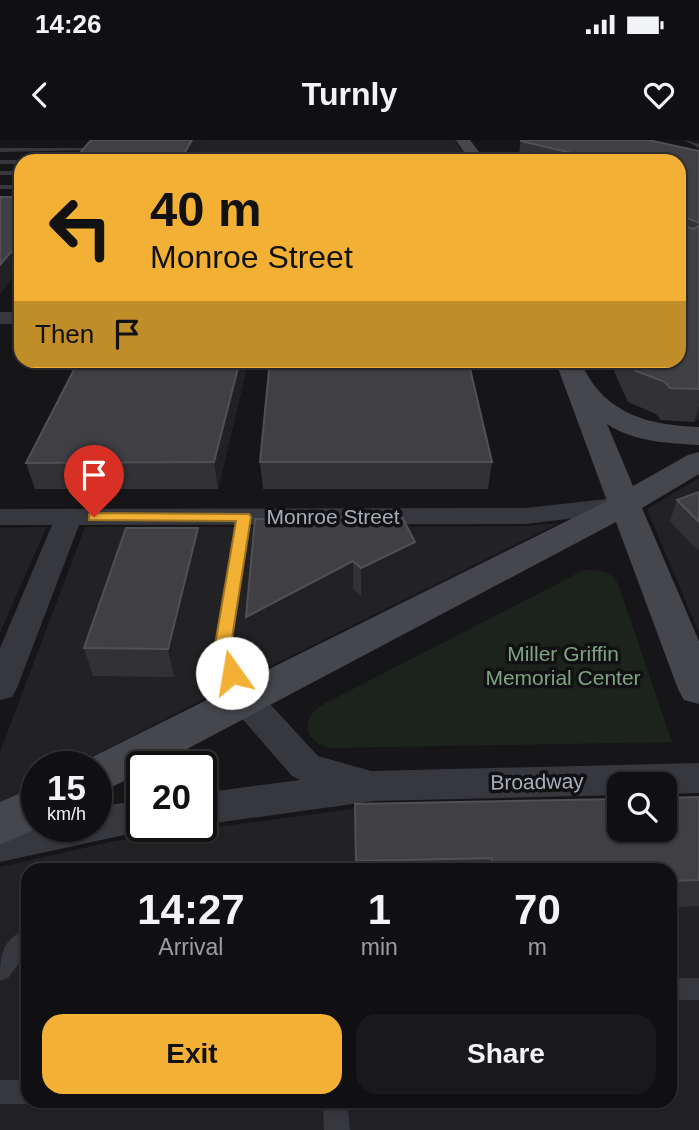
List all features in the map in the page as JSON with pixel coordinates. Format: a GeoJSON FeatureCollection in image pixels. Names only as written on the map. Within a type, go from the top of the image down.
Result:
{"type":"FeatureCollection","features":[{"type":"Feature","properties":{"kind":"main road"},"geometry":{"type":"LineString","coordinates":[[572,373],[615,419],[631,428],[699,436]]}},
{"type":"Feature","properties":{"kind":"main road"},"geometry":{"type":"LineString","coordinates":[[572,373],[699,689]]}},
{"type":"Feature","properties":{"kind":"main road"},"geometry":{"type":"LineString","coordinates":[[112,768],[624,505],[699,461]]}},
{"type":"Feature","properties":{"kind":"main road"},"geometry":{"type":"LineString","coordinates":[[0,825],[21,814]]}},
{"type":"Feature","properties":{"kind":"street","name":"Monroe Street"},"geometry":{"type":"LineString","coordinates":[[0,517],[526,516],[624,505]]}},
{"type":"Feature","properties":{"kind":"street"},"geometry":{"type":"LineString","coordinates":[[0,688],[69,517]]}},
{"type":"Feature","properties":{"kind":"street","name":"Broadway"},"geometry":{"type":"LineString","coordinates":[[246,699],[305,766],[327,775],[374,786]]}},
{"type":"Feature","properties":{"kind":"street","name":"Broadway"},"geometry":{"type":"LineString","coordinates":[[217,807],[374,786],[699,778]]}},
{"type":"Feature","properties":{"kind":"street"},"geometry":{"type":"LineString","coordinates":[[0,845],[21,840]]}},
{"type":"Feature","properties":{"kind":"lane"},"geometry":{"type":"LineString","coordinates":[[688,140],[695,156]]}},
{"type":"Feature","properties":{"kind":"lane"},"geometry":{"type":"LineString","coordinates":[[87,154],[100,142]]}},
{"type":"Feature","properties":{"kind":"lane"},"geometry":{"type":"LineString","coordinates":[[0,150],[91,150]]}},
{"type":"Feature","properties":{"kind":"lane"},"geometry":{"type":"LineString","coordinates":[[244,517],[223,645],[232,673],[246,699]]}},
{"type":"Feature","properties":{"kind":"lane"},"geometry":{"type":"LineString","coordinates":[[0,970],[21,943]]}},
{"type":"Feature","properties":{"kind":"lane"},"geometry":{"type":"LineString","coordinates":[[677,989],[699,989]]}},
{"type":"Feature","properties":{"kind":"lane"},"geometry":{"type":"LineString","coordinates":[[0,1092],[21,1092]]}},
{"type":"Feature","properties":{"kind":"lane"},"geometry":{"type":"LineString","coordinates":[[335,1108],[337,1130]]}},
{"type":"Feature","properties":{"kind":"shaded area"},"geometry":{"type":"Polygon","coordinates":[[[174,140],[455,140],[464,154],[165,154],[174,140]]]}},
{"type":"Feature","properties":{"kind":"shaded area"},"geometry":{"type":"Polygon","coordinates":[[[699,478],[699,633],[647,509],[699,478]]]}},
{"type":"Feature","properties":{"kind":"shaded area"},"geometry":{"type":"Polygon","coordinates":[[[559,523],[102,751],[21,751],[21,793],[0,803],[0,752],[85,527],[529,526],[559,523]]]}},
{"type":"Feature","properties":{"kind":"shaded area"},"geometry":{"type":"Polygon","coordinates":[[[0,528],[46,528],[0,633],[0,528]]]}},
{"type":"Feature","properties":{"kind":"shaded area"},"geometry":{"type":"Polygon","coordinates":[[[699,798],[699,1130],[0,1130],[0,867],[126,840],[126,842],[217,842],[217,827],[373,806],[607,829],[607,842],[677,842],[677,819],[699,798]]]}},
{"type":"Feature","properties":{"kind":"green space","name":"Miller Griffin Memorial Center"},"geometry":{"type":"Polygon","coordinates":[[[584,570],[608,574],[618,584],[672,742],[330,748],[321,745],[310,735],[310,717],[322,705],[584,570]]]}},
{"type":"Feature","properties":{"kind":"building"},"geometry":{"type":"Polygon","coordinates":[[[91,140],[192,140],[184,154],[79,154],[91,140]]]}},
{"type":"Feature","properties":{"kind":"building"},"geometry":{"type":"Polygon","coordinates":[[[648,140],[699,151],[699,223],[686,218],[686,154],[576,154],[521,141],[648,140]]]}},
{"type":"Feature","properties":{"kind":"building"},"geometry":{"type":"Polygon","coordinates":[[[0,197],[14,197],[14,248],[0,265],[0,197]]]}},
{"type":"Feature","properties":{"kind":"building"},"geometry":{"type":"Polygon","coordinates":[[[699,225],[699,389],[670,388],[665,382],[636,371],[635,368],[686,368],[686,227],[694,229],[699,225]]]}},
{"type":"Feature","properties":{"kind":"building"},"geometry":{"type":"Polygon","coordinates":[[[75,368],[238,368],[214,462],[26,463],[75,368]]]}},
{"type":"Feature","properties":{"kind":"building"},"geometry":{"type":"Polygon","coordinates":[[[269,368],[470,368],[492,462],[260,462],[269,368]]]}},
{"type":"Feature","properties":{"kind":"building"},"geometry":{"type":"Polygon","coordinates":[[[699,492],[699,522],[677,500],[699,492]]]}},
{"type":"Feature","properties":{"kind":"building"},"geometry":{"type":"Polygon","coordinates":[[[402,517],[415,542],[361,568],[353,561],[246,617],[255,519],[402,517]]]}},
{"type":"Feature","properties":{"kind":"building"},"geometry":{"type":"Polygon","coordinates":[[[126,528],[198,528],[168,649],[84,648],[126,528]]]}},
{"type":"Feature","properties":{"kind":"building"},"geometry":{"type":"Polygon","coordinates":[[[699,797],[699,880],[677,881],[677,863],[493,863],[492,858],[356,861],[355,804],[607,799],[607,842],[677,842],[677,798],[699,797]]]}},
{"type":"Feature","properties":{"kind":"route"},"geometry":{"type":"LineString","coordinates":[[94,517],[244,517],[223,645],[232,673]]}}]}
